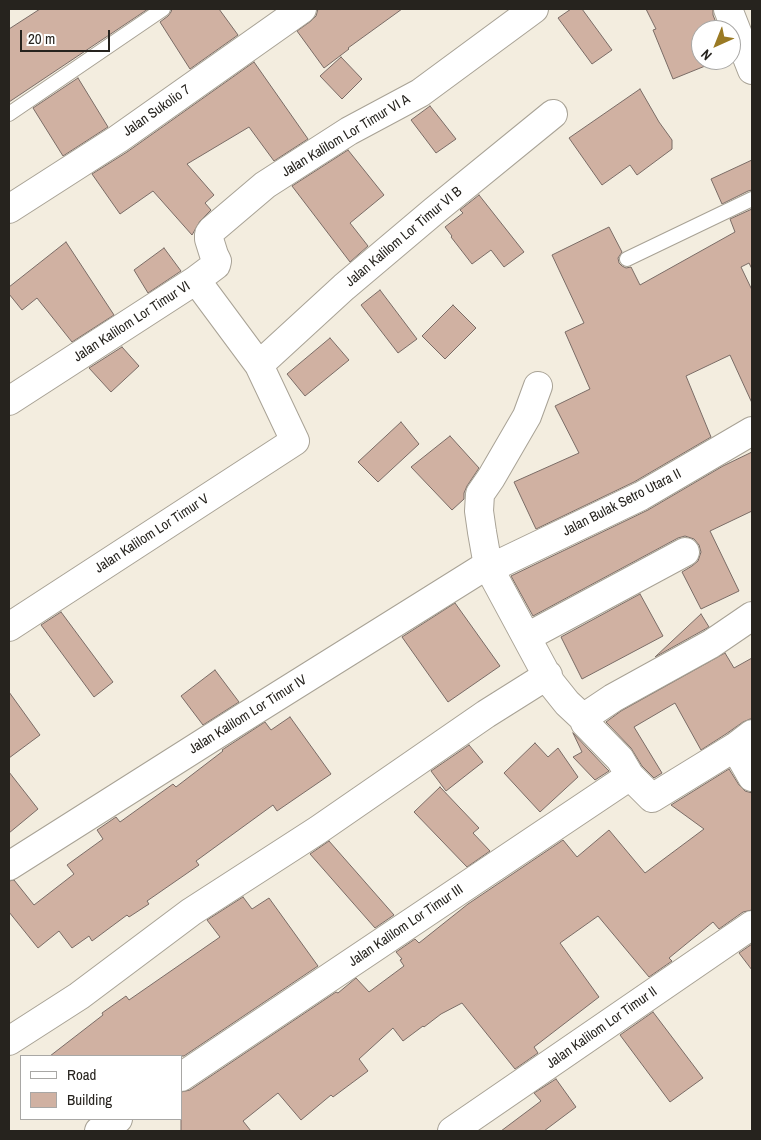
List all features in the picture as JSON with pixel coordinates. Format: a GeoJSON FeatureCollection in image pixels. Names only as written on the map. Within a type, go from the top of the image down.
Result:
{"type":"FeatureCollection","features":[{"type":"Feature","properties":{"kind":"street","name":"Jalan Sukolio 7"},"geometry":{"type":"LineString","coordinates":[[9,209],[118,139],[302,9]]}},
{"type":"Feature","properties":{"kind":"street","name":"Jalan Kalilom Lor Timur VI A"},"geometry":{"type":"LineString","coordinates":[[196,280],[216,265],[217,261],[209,234],[265,185],[350,132],[420,92],[534,9]]}},
{"type":"Feature","properties":{"kind":"street"},"geometry":{"type":"LineString","coordinates":[[728,9],[752,70]]}},
{"type":"Feature","properties":{"kind":"street","name":"Jalan Kalilom Lor Timur VI B"},"geometry":{"type":"LineString","coordinates":[[259,365],[344,287],[554,114]]}},
{"type":"Feature","properties":{"kind":"street","name":"Jalan Kalilom Lor Timur VI"},"geometry":{"type":"LineString","coordinates":[[9,401],[196,280],[259,365],[296,441]]}},
{"type":"Feature","properties":{"kind":"street"},"geometry":{"type":"LineString","coordinates":[[538,386],[527,416],[480,494],[480,518],[488,566],[551,683],[567,703],[620,759],[630,776],[652,798],[744,741],[752,777]]}},
{"type":"Feature","properties":{"kind":"street","name":"Jalan Bulak Setro Utara II"},"geometry":{"type":"LineString","coordinates":[[488,566],[501,563],[640,496],[752,431]]}},
{"type":"Feature","properties":{"kind":"street","name":"Jalan Kalilom Lor Timur V"},"geometry":{"type":"LineString","coordinates":[[9,627],[296,441]]}},
{"type":"Feature","properties":{"kind":"street"},"geometry":{"type":"LineString","coordinates":[[527,637],[686,552]]}},
{"type":"Feature","properties":{"kind":"street","name":"Jalan Kalilom Lor Timur IV"},"geometry":{"type":"LineString","coordinates":[[9,866],[488,566]]}},
{"type":"Feature","properties":{"kind":"street"},"geometry":{"type":"LineString","coordinates":[[583,718],[613,698],[711,644],[752,616]]}},
{"type":"Feature","properties":{"kind":"street"},"geometry":{"type":"LineString","coordinates":[[9,1041],[79,996],[191,912],[318,830],[486,714],[548,675]]}},
{"type":"Feature","properties":{"kind":"street","name":"Jalan Kalilom Lor Timur III"},"geometry":{"type":"LineString","coordinates":[[182,1076],[630,776]]}},
{"type":"Feature","properties":{"kind":"street","name":"Jalan Kalilom Lor Timur II"},"geometry":{"type":"LineString","coordinates":[[452,1131],[752,925]]}},
{"type":"Feature","properties":{"kind":"street"},"geometry":{"type":"LineString","coordinates":[[99,1131],[116,1120]]}},
{"type":"Feature","properties":{"kind":"lane"},"geometry":{"type":"LineString","coordinates":[[9,114],[163,9]]}},
{"type":"Feature","properties":{"kind":"lane"},"geometry":{"type":"LineString","coordinates":[[627,259],[752,199]]}},
{"type":"Feature","properties":{"kind":"building"},"geometry":{"type":"Polygon","coordinates":[[[40,9],[148,9],[9,102],[9,29],[40,9]]]}},
{"type":"Feature","properties":{"kind":"building"},"geometry":{"type":"Polygon","coordinates":[[[172,9],[219,9],[238,35],[190,69],[160,22],[168,16],[172,9]]]}},
{"type":"Feature","properties":{"kind":"building"},"geometry":{"type":"Polygon","coordinates":[[[318,9],[402,9],[324,68],[297,31],[316,16],[318,9]]]}},
{"type":"Feature","properties":{"kind":"building"},"geometry":{"type":"Polygon","coordinates":[[[571,9],[582,9],[612,50],[592,64],[558,18],[571,9]]]}},
{"type":"Feature","properties":{"kind":"building"},"geometry":{"type":"Polygon","coordinates":[[[646,9],[713,9],[715,20],[691,20],[691,70],[695,70],[673,79],[653,30],[656,29],[646,9]]]}},
{"type":"Feature","properties":{"kind":"building"},"geometry":{"type":"Polygon","coordinates":[[[341,57],[362,79],[342,99],[320,76],[341,57]]]}},
{"type":"Feature","properties":{"kind":"building"},"geometry":{"type":"Polygon","coordinates":[[[254,62],[308,139],[274,161],[249,127],[187,164],[214,195],[205,203],[211,210],[200,221],[192,235],[153,191],[120,214],[92,174],[127,152],[254,62]]]}},
{"type":"Feature","properties":{"kind":"building"},"geometry":{"type":"Polygon","coordinates":[[[78,78],[108,127],[63,156],[33,108],[78,78]]]}},
{"type":"Feature","properties":{"kind":"building"},"geometry":{"type":"Polygon","coordinates":[[[640,89],[672,140],[672,149],[637,175],[630,165],[602,185],[569,138],[640,89]]]}},
{"type":"Feature","properties":{"kind":"building"},"geometry":{"type":"Polygon","coordinates":[[[430,106],[456,139],[436,153],[411,120],[430,106]]]}},
{"type":"Feature","properties":{"kind":"building"},"geometry":{"type":"Polygon","coordinates":[[[348,150],[384,195],[350,223],[368,246],[350,262],[292,186],[348,150]]]}},
{"type":"Feature","properties":{"kind":"building"},"geometry":{"type":"Polygon","coordinates":[[[752,160],[752,190],[722,204],[711,179],[752,160]]]}},
{"type":"Feature","properties":{"kind":"building"},"geometry":{"type":"Polygon","coordinates":[[[479,195],[524,252],[504,267],[491,250],[472,264],[445,227],[463,213],[460,210],[479,195]]]}},
{"type":"Feature","properties":{"kind":"building"},"geometry":{"type":"Polygon","coordinates":[[[752,209],[752,269],[749,263],[741,267],[752,290],[752,403],[730,355],[686,376],[711,437],[634,482],[536,529],[514,482],[579,453],[555,406],[590,389],[565,332],[584,323],[552,255],[609,227],[622,252],[618,258],[619,263],[626,268],[631,267],[640,285],[735,232],[730,219],[752,209]]]}},
{"type":"Feature","properties":{"kind":"building"},"geometry":{"type":"Polygon","coordinates":[[[66,242],[114,315],[72,342],[37,298],[22,310],[9,294],[9,287],[66,242]]]}},
{"type":"Feature","properties":{"kind":"building"},"geometry":{"type":"Polygon","coordinates":[[[164,248],[181,271],[148,293],[134,270],[164,248]]]}},
{"type":"Feature","properties":{"kind":"building"},"geometry":{"type":"Polygon","coordinates":[[[380,290],[417,339],[398,353],[361,305],[380,290]]]}},
{"type":"Feature","properties":{"kind":"building"},"geometry":{"type":"Polygon","coordinates":[[[453,305],[476,328],[445,359],[422,336],[453,305]]]}},
{"type":"Feature","properties":{"kind":"building"},"geometry":{"type":"Polygon","coordinates":[[[330,338],[349,360],[305,396],[287,374],[330,338]]]}},
{"type":"Feature","properties":{"kind":"building"},"geometry":{"type":"Polygon","coordinates":[[[122,347],[139,366],[111,392],[89,368],[122,347]]]}},
{"type":"Feature","properties":{"kind":"building"},"geometry":{"type":"Polygon","coordinates":[[[401,422],[419,444],[378,482],[358,462],[401,422]]]}},
{"type":"Feature","properties":{"kind":"building"},"geometry":{"type":"Polygon","coordinates":[[[450,436],[479,468],[467,486],[464,499],[452,510],[411,467],[450,436]]]}},
{"type":"Feature","properties":{"kind":"building"},"geometry":{"type":"Polygon","coordinates":[[[752,452],[752,511],[710,531],[739,591],[701,609],[682,572],[698,561],[701,552],[699,545],[694,539],[685,536],[533,616],[511,576],[648,510],[723,466],[752,452]]]}},
{"type":"Feature","properties":{"kind":"building"},"geometry":{"type":"Polygon","coordinates":[[[640,594],[663,636],[582,679],[561,637],[640,594]]]}},
{"type":"Feature","properties":{"kind":"building"},"geometry":{"type":"Polygon","coordinates":[[[455,603],[500,666],[448,702],[402,637],[455,603]]]}},
{"type":"Feature","properties":{"kind":"building"},"geometry":{"type":"Polygon","coordinates":[[[61,612],[113,682],[94,697],[41,625],[61,612]]]}},
{"type":"Feature","properties":{"kind":"building"},"geometry":{"type":"Polygon","coordinates":[[[701,614],[709,627],[655,657],[701,614]]]}},
{"type":"Feature","properties":{"kind":"building"},"geometry":{"type":"Polygon","coordinates":[[[725,653],[734,668],[752,658],[752,719],[743,722],[701,750],[675,703],[634,727],[662,773],[654,778],[642,766],[631,748],[606,722],[621,711],[725,653]]]}},
{"type":"Feature","properties":{"kind":"building"},"geometry":{"type":"Polygon","coordinates":[[[215,670],[239,702],[203,725],[181,696],[215,670]]]}},
{"type":"Feature","properties":{"kind":"building"},"geometry":{"type":"Polygon","coordinates":[[[9,692],[40,735],[9,758],[9,692]]]}},
{"type":"Feature","properties":{"kind":"building"},"geometry":{"type":"Polygon","coordinates":[[[290,717],[331,774],[277,811],[273,805],[196,861],[199,865],[147,901],[149,904],[129,917],[127,915],[92,941],[89,936],[72,948],[59,931],[38,948],[9,912],[9,881],[14,880],[34,905],[74,874],[67,865],[103,839],[97,830],[116,817],[120,822],[173,784],[176,787],[222,750],[265,722],[271,730],[290,717]]]}},
{"type":"Feature","properties":{"kind":"building"},"geometry":{"type":"Polygon","coordinates":[[[573,733],[609,771],[595,780],[573,757],[582,752],[573,733]]]}},
{"type":"Feature","properties":{"kind":"building"},"geometry":{"type":"Polygon","coordinates":[[[535,743],[548,757],[558,748],[578,777],[540,812],[504,773],[535,743]]]}},
{"type":"Feature","properties":{"kind":"building"},"geometry":{"type":"Polygon","coordinates":[[[469,745],[483,762],[446,791],[431,771],[469,745]]]}},
{"type":"Feature","properties":{"kind":"building"},"geometry":{"type":"Polygon","coordinates":[[[729,769],[739,785],[745,791],[752,793],[752,910],[743,912],[719,929],[713,922],[669,958],[672,961],[649,977],[598,916],[560,943],[599,997],[534,1047],[538,1053],[515,1069],[462,1003],[441,1014],[403,1041],[393,1028],[359,1059],[368,1071],[333,1097],[331,1095],[301,1120],[278,1093],[243,1121],[251,1131],[181,1131],[182,1092],[190,1090],[336,992],[338,993],[356,978],[369,992],[404,966],[400,960],[402,959],[396,952],[415,939],[419,943],[468,904],[563,840],[577,857],[609,830],[645,873],[704,829],[671,805],[729,769]]]}},
{"type":"Feature","properties":{"kind":"building"},"geometry":{"type":"Polygon","coordinates":[[[9,772],[38,809],[9,833],[9,772]]]}},
{"type":"Feature","properties":{"kind":"building"},"geometry":{"type":"Polygon","coordinates":[[[440,787],[479,828],[473,833],[490,851],[467,867],[414,812],[440,787]]]}},
{"type":"Feature","properties":{"kind":"building"},"geometry":{"type":"Polygon","coordinates":[[[329,841],[394,915],[375,928],[310,854],[329,841]]]}},
{"type":"Feature","properties":{"kind":"building"},"geometry":{"type":"Polygon","coordinates":[[[243,897],[252,909],[269,898],[318,966],[184,1056],[51,1055],[103,1015],[102,1013],[126,996],[129,1000],[220,937],[207,920],[243,897]]]}},
{"type":"Feature","properties":{"kind":"building"},"geometry":{"type":"Polygon","coordinates":[[[752,944],[752,970],[739,953],[752,944]]]}},
{"type":"Feature","properties":{"kind":"building"},"geometry":{"type":"Polygon","coordinates":[[[653,1012],[703,1078],[670,1102],[620,1035],[653,1012]]]}},
{"type":"Feature","properties":{"kind":"building"},"geometry":{"type":"Polygon","coordinates":[[[556,1079],[576,1107],[544,1131],[501,1131],[541,1101],[534,1093],[556,1079]]]}}]}
